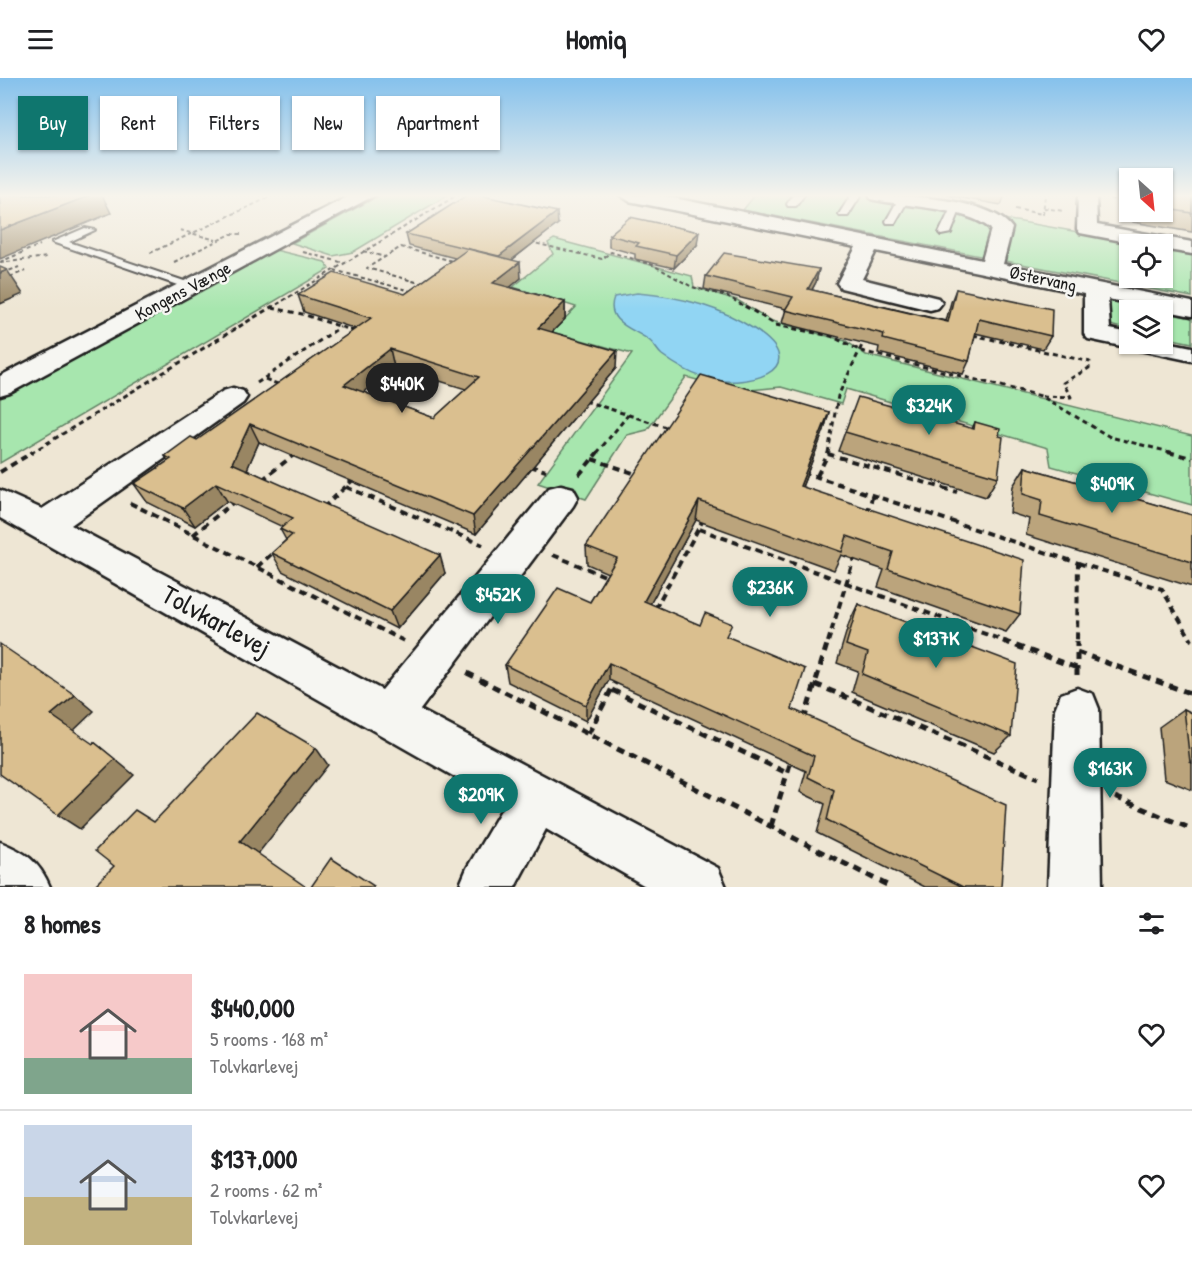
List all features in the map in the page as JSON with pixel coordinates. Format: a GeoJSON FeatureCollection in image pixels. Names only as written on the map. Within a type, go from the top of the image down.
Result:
{"type":"FeatureCollection","features":[{"type":"Feature","properties":{"kind":"street","name":"Kongens Vænge"},"geometry":{"type":"LineString","coordinates":[[0,362],[168,271],[257,233]]}},
{"type":"Feature","properties":{"kind":"street","name":"Kongens Vænge"},"geometry":{"type":"LineString","coordinates":[[0,387],[294,233]]}},
{"type":"Feature","properties":{"kind":"street","name":"Østervang"},"geometry":{"type":"LineString","coordinates":[[829,233],[869,243],[1192,309]]}},
{"type":"Feature","properties":{"kind":"street","name":"Østervang"},"geometry":{"type":"LineString","coordinates":[[991,268],[1001,233]]}},
{"type":"Feature","properties":{"kind":"street"},"geometry":{"type":"LineString","coordinates":[[1104,233],[1192,248]]}},
{"type":"Feature","properties":{"kind":"street"},"geometry":{"type":"LineString","coordinates":[[869,243],[849,284],[930,303]]}},
{"type":"Feature","properties":{"kind":"street","name":"Østervang"},"geometry":{"type":"LineString","coordinates":[[1096,290],[1097,334]]}},
{"type":"Feature","properties":{"kind":"street"},"geometry":{"type":"LineString","coordinates":[[1097,334],[1119,339]]}},
{"type":"Feature","properties":{"kind":"street"},"geometry":{"type":"LineString","coordinates":[[1173,351],[1188,354]]}},
{"type":"Feature","properties":{"kind":"street"},"geometry":{"type":"LineString","coordinates":[[43,526],[233,397]]}},
{"type":"Feature","properties":{"kind":"street"},"geometry":{"type":"LineString","coordinates":[[389,716],[567,490]]}},
{"type":"Feature","properties":{"kind":"street","name":"Tolvkarlevej"},"geometry":{"type":"LineString","coordinates":[[0,502],[699,887]]}},
{"type":"Feature","properties":{"kind":"street"},"geometry":{"type":"LineString","coordinates":[[1075,887],[1077,689]]}},
{"type":"Feature","properties":{"kind":"street"},"geometry":{"type":"LineString","coordinates":[[486,887],[536,798]]}},
{"type":"Feature","properties":{"kind":"street"},"geometry":{"type":"LineString","coordinates":[[0,868],[23,887]]}},
{"type":"Feature","properties":{"kind":"lane"},"geometry":{"type":"LineString","coordinates":[[82,233],[58,242],[168,271],[193,286]]}},
{"type":"Feature","properties":{"kind":"path"},"geometry":{"type":"LineString","coordinates":[[141,257],[192,233],[217,240]]}},
{"type":"Feature","properties":{"kind":"path"},"geometry":{"type":"LineString","coordinates":[[168,271],[217,240],[238,233],[250,236]]}},
{"type":"Feature","properties":{"kind":"path"},"geometry":{"type":"LineString","coordinates":[[0,472],[394,233]]}},
{"type":"Feature","properties":{"kind":"path"},"geometry":{"type":"LineString","coordinates":[[524,240],[602,259],[611,252],[653,265],[692,288],[727,296],[776,325],[831,336],[861,351],[1041,396],[1071,397],[1063,383],[1089,368],[1097,334]]}},
{"type":"Feature","properties":{"kind":"path"},"geometry":{"type":"LineString","coordinates":[[0,262],[47,242]]}},
{"type":"Feature","properties":{"kind":"path"},"geometry":{"type":"LineString","coordinates":[[429,285],[367,268],[401,247],[460,263],[452,268]]}},
{"type":"Feature","properties":{"kind":"path"},"geometry":{"type":"LineString","coordinates":[[300,251],[344,263]]}},
{"type":"Feature","properties":{"kind":"path"},"geometry":{"type":"LineString","coordinates":[[363,251],[386,257]]}},
{"type":"Feature","properties":{"kind":"path"},"geometry":{"type":"LineString","coordinates":[[0,262],[45,257]]}},
{"type":"Feature","properties":{"kind":"path"},"geometry":{"type":"LineString","coordinates":[[1,274],[11,277],[25,271],[11,262]]}},
{"type":"Feature","properties":{"kind":"path"},"geometry":{"type":"LineString","coordinates":[[1,274],[19,267]]}},
{"type":"Feature","properties":{"kind":"path"},"geometry":{"type":"LineString","coordinates":[[333,270],[417,293]]}},
{"type":"Feature","properties":{"kind":"path"},"geometry":{"type":"LineString","coordinates":[[817,476],[828,454],[838,396],[861,351],[883,292]]}},
{"type":"Feature","properties":{"kind":"path"},"geometry":{"type":"LineString","coordinates":[[271,308],[363,334]]}},
{"type":"Feature","properties":{"kind":"path"},"geometry":{"type":"LineString","coordinates":[[233,397],[264,379],[340,327]]}},
{"type":"Feature","properties":{"kind":"path"},"geometry":{"type":"LineString","coordinates":[[966,333],[1090,362]]}},
{"type":"Feature","properties":{"kind":"path"},"geometry":{"type":"LineString","coordinates":[[372,402],[363,399],[412,359]]}},
{"type":"Feature","properties":{"kind":"path"},"geometry":{"type":"LineString","coordinates":[[264,379],[285,387]]}},
{"type":"Feature","properties":{"kind":"path"},"geometry":{"type":"LineString","coordinates":[[1041,396],[1110,437],[1192,458]]}},
{"type":"Feature","properties":{"kind":"path"},"geometry":{"type":"LineString","coordinates":[[574,397],[673,429]]}},
{"type":"Feature","properties":{"kind":"path"},"geometry":{"type":"LineString","coordinates":[[529,465],[567,490],[628,415]]}},
{"type":"Feature","properties":{"kind":"path"},"geometry":{"type":"LineString","coordinates":[[257,484],[303,447]]}},
{"type":"Feature","properties":{"kind":"path"},"geometry":{"type":"LineString","coordinates":[[828,454],[957,492]]}},
{"type":"Feature","properties":{"kind":"path"},"geometry":{"type":"LineString","coordinates":[[592,459],[647,478]]}},
{"type":"Feature","properties":{"kind":"path"},"geometry":{"type":"LineString","coordinates":[[795,469],[1162,589],[1192,641]]}},
{"type":"Feature","properties":{"kind":"path"},"geometry":{"type":"LineString","coordinates":[[320,511],[363,472]]}},
{"type":"Feature","properties":{"kind":"path"},"geometry":{"type":"LineString","coordinates":[[346,487],[519,551],[619,582]]}},
{"type":"Feature","properties":{"kind":"path"},"geometry":{"type":"LineString","coordinates":[[100,488],[891,887]]}},
{"type":"Feature","properties":{"kind":"path"},"geometry":{"type":"LineString","coordinates":[[866,517],[873,495]]}},
{"type":"Feature","properties":{"kind":"path"},"geometry":{"type":"LineString","coordinates":[[193,535],[239,498]]}},
{"type":"Feature","properties":{"kind":"path"},"geometry":{"type":"LineString","coordinates":[[650,619],[708,510]]}},
{"type":"Feature","properties":{"kind":"path"},"geometry":{"type":"LineString","coordinates":[[699,529],[846,583],[1077,689],[1078,563]]}},
{"type":"Feature","properties":{"kind":"path"},"geometry":{"type":"LineString","coordinates":[[257,567],[284,543]]}},
{"type":"Feature","properties":{"kind":"path"},"geometry":{"type":"LineString","coordinates":[[801,728],[856,550]]}},
{"type":"Feature","properties":{"kind":"path"},"geometry":{"type":"LineString","coordinates":[[650,595],[661,599]]}},
{"type":"Feature","properties":{"kind":"path"},"geometry":{"type":"LineString","coordinates":[[1077,652],[1192,694]]}},
{"type":"Feature","properties":{"kind":"path"},"geometry":{"type":"LineString","coordinates":[[588,734],[623,670]]}},
{"type":"Feature","properties":{"kind":"path"},"geometry":{"type":"LineString","coordinates":[[815,684],[1077,788],[1192,829]]}},
{"type":"Feature","properties":{"kind":"path"},"geometry":{"type":"LineString","coordinates":[[612,690],[787,773]]}},
{"type":"Feature","properties":{"kind":"path"},"geometry":{"type":"LineString","coordinates":[[771,826],[794,751]]}},
{"type":"Feature","properties":{"kind":"green space"},"geometry":{"type":"Polygon","coordinates":[[[311,233],[385,233],[353,252],[333,256],[292,243],[311,233]]]}},
{"type":"Feature","properties":{"kind":"green space"},"geometry":{"type":"Polygon","coordinates":[[[860,233],[1082,233],[1119,239],[1119,283],[860,233]]]}},
{"type":"Feature","properties":{"kind":"green space"},"geometry":{"type":"Polygon","coordinates":[[[554,239],[692,276],[694,287],[737,300],[772,321],[846,341],[866,355],[1192,436],[1192,505],[1051,466],[1048,448],[846,389],[841,404],[781,387],[739,391],[686,377],[647,430],[627,435],[586,499],[538,483],[632,354],[552,332],[576,307],[513,287],[553,254],[548,243],[554,239]]]}},
{"type":"Feature","properties":{"kind":"green space"},"geometry":{"type":"Polygon","coordinates":[[[1173,249],[1192,253],[1192,297],[1146,288],[1173,288],[1173,249]]]}},
{"type":"Feature","properties":{"kind":"green space"},"geometry":{"type":"Polygon","coordinates":[[[275,250],[325,262],[329,269],[0,463],[0,393],[275,250]]]}},
{"type":"Feature","properties":{"kind":"green space"},"geometry":{"type":"Polygon","coordinates":[[[1108,301],[1119,303],[1119,327],[1110,325],[1108,301]]]}},
{"type":"Feature","properties":{"kind":"green space"},"geometry":{"type":"Polygon","coordinates":[[[1173,314],[1192,318],[1192,343],[1173,339],[1173,314]]]}},
{"type":"Feature","properties":{"kind":"water"},"geometry":{"type":"Polygon","coordinates":[[[637,293],[698,304],[741,321],[772,343],[779,356],[776,366],[767,374],[753,379],[719,381],[702,377],[676,365],[662,355],[650,341],[623,324],[613,313],[614,297],[637,293]]]}},
{"type":"Feature","properties":{"kind":"building"},"geometry":{"type":"Polygon","coordinates":[[[408,233],[530,233],[499,256],[406,234],[408,233]]]}},
{"type":"Feature","properties":{"kind":"building"},"geometry":{"type":"Polygon","coordinates":[[[612,233],[698,233],[676,255],[636,246],[639,243],[609,235],[612,233]]]}},
{"type":"Feature","properties":{"kind":"building"},"geometry":{"type":"Polygon","coordinates":[[[468,249],[520,262],[493,283],[565,302],[538,328],[617,351],[473,516],[250,424],[232,463],[440,555],[390,611],[272,553],[292,535],[280,529],[293,518],[216,483],[183,508],[134,484],[171,459],[165,456],[191,437],[197,440],[371,318],[298,295],[334,273],[405,294],[468,249]],[[390,349],[344,385],[434,418],[479,377],[390,349]]]}},
{"type":"Feature","properties":{"kind":"building"},"geometry":{"type":"Polygon","coordinates":[[[724,253],[819,269],[808,289],[948,322],[956,289],[1052,309],[1051,336],[979,319],[969,361],[883,339],[884,334],[785,310],[793,297],[706,276],[724,253]]]}},
{"type":"Feature","properties":{"kind":"building"},"geometry":{"type":"Polygon","coordinates":[[[701,375],[829,412],[800,486],[1024,560],[1020,614],[888,569],[893,552],[847,536],[842,552],[699,501],[644,601],[700,625],[705,613],[732,624],[726,636],[805,669],[792,709],[1006,805],[1001,887],[963,887],[827,820],[834,790],[808,777],[814,756],[609,663],[586,705],[505,665],[558,588],[590,602],[617,558],[586,546],[701,375]]]}},
{"type":"Feature","properties":{"kind":"building"},"geometry":{"type":"Polygon","coordinates":[[[858,397],[974,429],[975,422],[1000,429],[999,436],[1003,437],[998,477],[845,432],[858,397]]]}},
{"type":"Feature","properties":{"kind":"building"},"geometry":{"type":"Polygon","coordinates":[[[1025,467],[1192,515],[1192,562],[1040,516],[1042,500],[1023,494],[1025,467]]]}},
{"type":"Feature","properties":{"kind":"building"},"geometry":{"type":"Polygon","coordinates":[[[858,604],[1017,664],[1011,736],[862,674],[868,653],[846,645],[858,604]]]}},
{"type":"Feature","properties":{"kind":"building"},"geometry":{"type":"Polygon","coordinates":[[[0,644],[75,695],[51,715],[93,744],[94,742],[115,759],[58,815],[0,774],[0,644]]]}},
{"type":"Feature","properties":{"kind":"building"},"geometry":{"type":"Polygon","coordinates":[[[1184,709],[1192,713],[1192,763],[1190,762],[1184,709]]]}},
{"type":"Feature","properties":{"kind":"building"},"geometry":{"type":"Polygon","coordinates":[[[257,713],[316,748],[240,841],[306,887],[93,887],[114,866],[95,851],[135,810],[154,822],[257,713]]]}},
{"type":"Feature","properties":{"kind":"building"},"geometry":{"type":"Polygon","coordinates":[[[331,858],[374,886],[311,887],[331,858]]]}}]}
